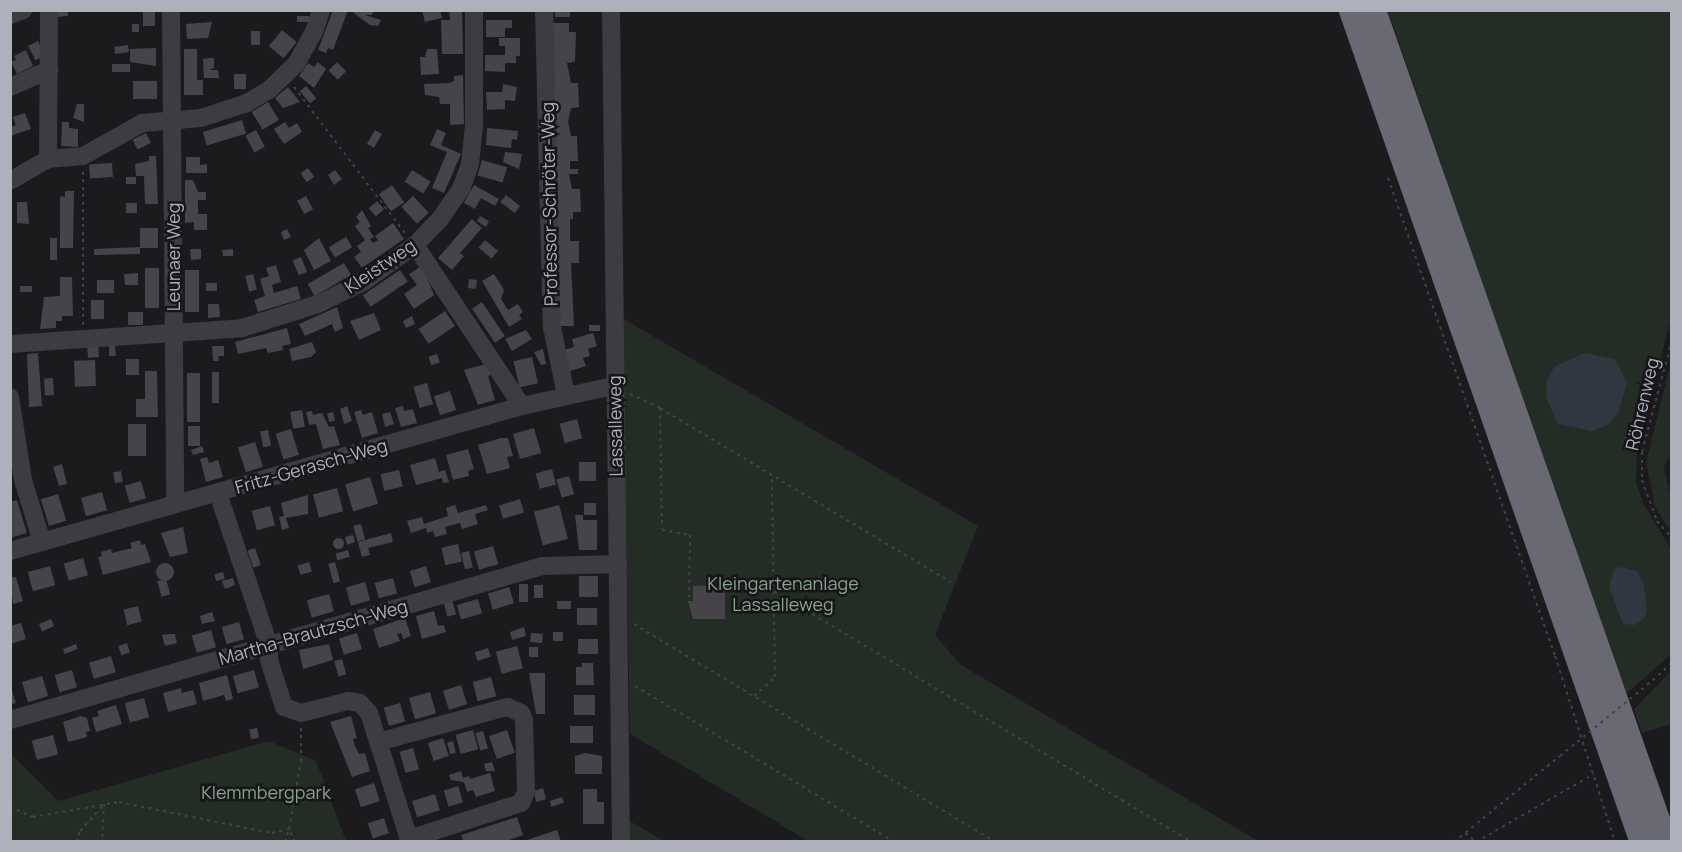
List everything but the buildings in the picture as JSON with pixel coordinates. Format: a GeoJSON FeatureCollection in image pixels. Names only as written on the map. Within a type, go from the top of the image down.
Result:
{"type":"FeatureCollection","features":[{"type":"Feature","properties":{"kind":"highway"},"geometry":{"type":"LineString","coordinates":[[1352,10],[1643,842]]}},
{"type":"Feature","properties":{"kind":"highway"},"geometry":{"type":"LineString","coordinates":[[1372,10],[1664,842]]}},
{"type":"Feature","properties":{"kind":"street"},"geometry":{"type":"LineString","coordinates":[[10,15],[23,10]]}},
{"type":"Feature","properties":{"kind":"street"},"geometry":{"type":"LineString","coordinates":[[48,159],[49,10]]}},
{"type":"Feature","properties":{"kind":"street","name":"Leunaer Weg"},"geometry":{"type":"LineString","coordinates":[[171,10],[175,504]]}},
{"type":"Feature","properties":{"kind":"street"},"geometry":{"type":"LineString","coordinates":[[10,181],[48,159],[83,156],[142,123],[172,122],[240,106],[285,75],[306,49],[321,10]]}},
{"type":"Feature","properties":{"kind":"street","name":"Kleistweg"},"geometry":{"type":"LineString","coordinates":[[10,344],[174,336],[242,328],[318,304],[365,281],[415,246],[441,219],[460,189],[470,164],[475,118],[474,10]]}},
{"type":"Feature","properties":{"kind":"street","name":"Professor-Schröter-Weg"},"geometry":{"type":"LineString","coordinates":[[544,10],[552,327],[566,395]]}},
{"type":"Feature","properties":{"kind":"street","name":"Lassalleweg"},"geometry":{"type":"LineString","coordinates":[[611,10],[613,386],[619,615],[621,842]]}},
{"type":"Feature","properties":{"kind":"street"},"geometry":{"type":"LineString","coordinates":[[10,87],[49,70]]}},
{"type":"Feature","properties":{"kind":"street"},"geometry":{"type":"LineString","coordinates":[[415,246],[522,406]]}},
{"type":"Feature","properties":{"kind":"street","name":"Fritz-Gerasch-Weg"},"geometry":{"type":"LineString","coordinates":[[10,551],[522,406],[613,386]]}},
{"type":"Feature","properties":{"kind":"street"},"geometry":{"type":"LineString","coordinates":[[10,397],[23,480],[42,542]]}},
{"type":"Feature","properties":{"kind":"street"},"geometry":{"type":"LineString","coordinates":[[218,493],[269,645],[269,660],[284,706],[301,713],[348,701],[360,703],[369,713],[378,742],[410,840],[521,803],[525,792],[524,720],[520,713],[507,707],[378,742]]}},
{"type":"Feature","properties":{"kind":"street","name":"Martha-Brautzsch-Weg"},"geometry":{"type":"LineString","coordinates":[[10,720],[542,566],[618,564]]}},
{"type":"Feature","properties":{"kind":"path"},"geometry":{"type":"LineString","coordinates":[[285,75],[415,246]]}},
{"type":"Feature","properties":{"kind":"path"},"geometry":{"type":"LineString","coordinates":[[83,156],[83,340]]}},
{"type":"Feature","properties":{"kind":"path"},"geometry":{"type":"LineString","coordinates":[[1385,169],[1595,774],[1615,842]]}},
{"type":"Feature","properties":{"kind":"path","name":"Röhrenweg"},"geometry":{"type":"LineString","coordinates":[[1671,340],[1642,452],[1641,480],[1657,520],[1671,538]]}},
{"type":"Feature","properties":{"kind":"path"},"geometry":{"type":"LineString","coordinates":[[613,386],[660,408],[951,582]]}},
{"type":"Feature","properties":{"kind":"path"},"geometry":{"type":"LineString","coordinates":[[660,408],[662,530],[690,535],[689,597]]}},
{"type":"Feature","properties":{"kind":"path"},"geometry":{"type":"LineString","coordinates":[[754,696],[775,677],[772,475]]}},
{"type":"Feature","properties":{"kind":"path"},"geometry":{"type":"LineString","coordinates":[[774,591],[1192,842]]}},
{"type":"Feature","properties":{"kind":"path"},"geometry":{"type":"LineString","coordinates":[[619,615],[996,842]]}},
{"type":"Feature","properties":{"kind":"path"},"geometry":{"type":"LineString","coordinates":[[1454,842],[1671,663]]}},
{"type":"Feature","properties":{"kind":"path"},"geometry":{"type":"LineString","coordinates":[[620,676],[895,842]]}},
{"type":"Feature","properties":{"kind":"path"},"geometry":{"type":"LineString","coordinates":[[285,842],[301,761],[301,713]]}},
{"type":"Feature","properties":{"kind":"path"},"geometry":{"type":"LineString","coordinates":[[1465,833],[1476,842],[1595,774]]}},
{"type":"Feature","properties":{"kind":"path"},"geometry":{"type":"LineString","coordinates":[[10,807],[33,817],[104,804],[141,804],[272,833],[289,829]]}},
{"type":"Feature","properties":{"kind":"path"},"geometry":{"type":"LineString","coordinates":[[77,842],[80,831],[104,804]]}},
{"type":"Feature","properties":{"kind":"path"},"geometry":{"type":"LineString","coordinates":[[102,842],[104,804]]}},
{"type":"Feature","properties":{"kind":"path"},"geometry":{"type":"LineString","coordinates":[[289,829],[295,842]]}},
{"type":"Feature","properties":{"kind":"green space"},"geometry":{"type":"Polygon","coordinates":[[[1388,11],[1671,11],[1671,318],[1637,454],[1636,482],[1643,503],[1671,549],[1671,654],[1625,695],[1388,11]]]}},
{"type":"Feature","properties":{"kind":"green space","name":"Kleingartenanlage Lassalleweg"},"geometry":{"type":"Polygon","coordinates":[[[622,318],[978,526],[935,635],[961,665],[1258,841],[808,841],[630,734],[622,318]]]}},
{"type":"Feature","properties":{"kind":"green space"},"geometry":{"type":"Polygon","coordinates":[[[1671,361],[1671,454],[1664,466],[1671,499],[1671,532],[1655,507],[1646,462],[1671,361]]]}},
{"type":"Feature","properties":{"kind":"green space"},"geometry":{"type":"Polygon","coordinates":[[[1671,671],[1671,724],[1642,733],[1634,709],[1671,671]]]}},
{"type":"Feature","properties":{"kind":"green space","name":"Klemmbergpark"},"geometry":{"type":"Polygon","coordinates":[[[269,741],[316,761],[346,841],[11,841],[11,754],[59,801],[269,741]]]}},
{"type":"Feature","properties":{"kind":"green space"},"geometry":{"type":"Polygon","coordinates":[[[628,820],[664,841],[630,841],[628,820]]]}},
{"type":"Feature","properties":{"kind":"shaded area"},"geometry":{"type":"Polygon","coordinates":[[[1585,353],[1615,359],[1627,383],[1619,411],[1608,425],[1591,431],[1558,424],[1546,398],[1547,379],[1555,366],[1585,353]]]}},
{"type":"Feature","properties":{"kind":"shaded area"},"geometry":{"type":"Polygon","coordinates":[[[1621,567],[1637,571],[1643,582],[1647,610],[1645,618],[1635,625],[1623,624],[1609,587],[1614,569],[1621,567]]]}}]}
